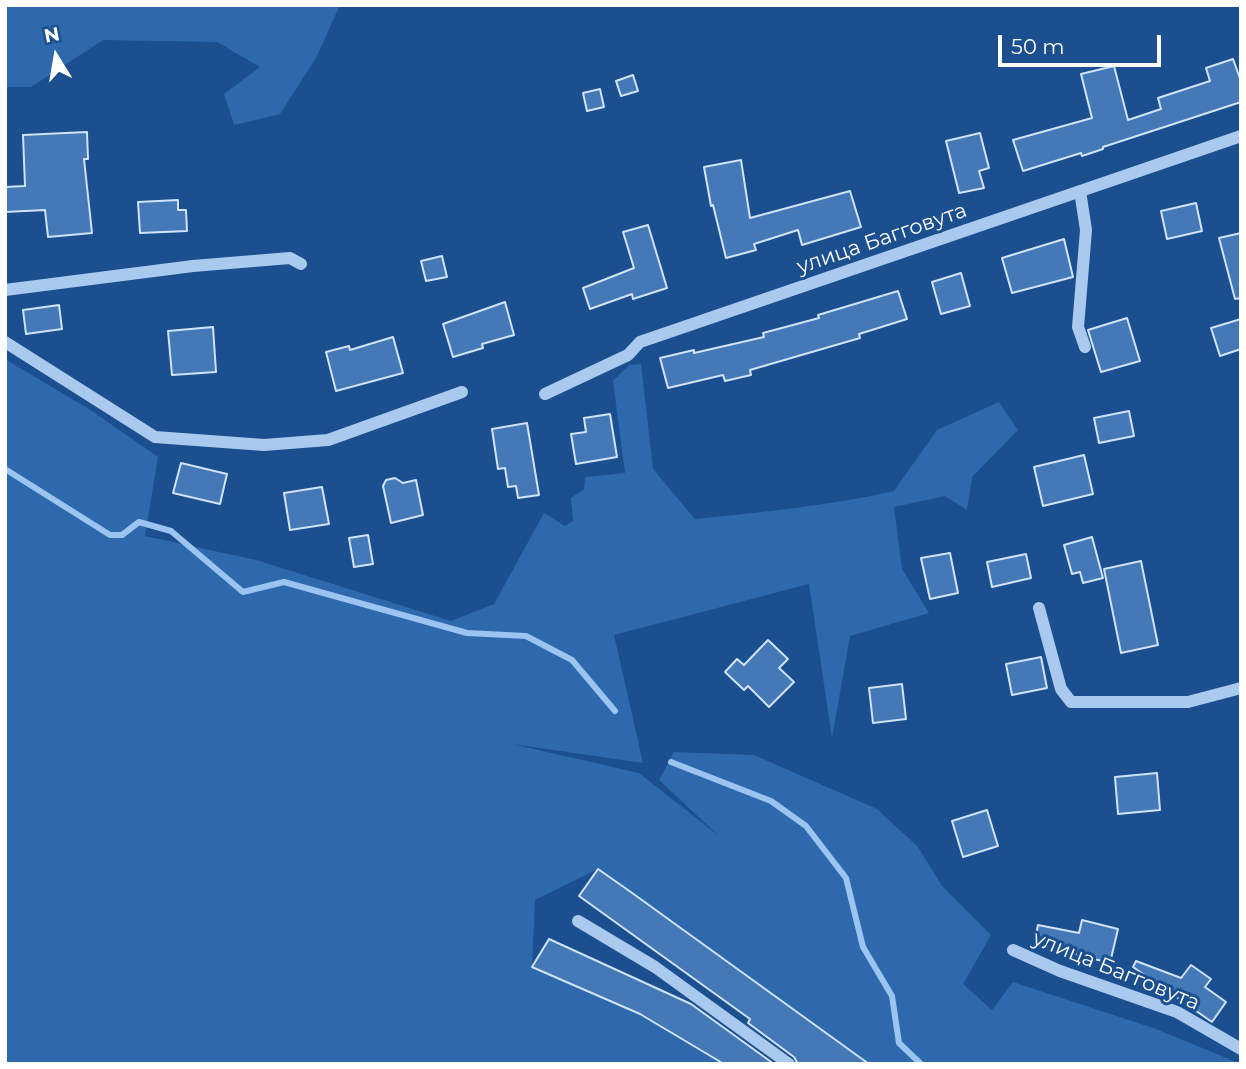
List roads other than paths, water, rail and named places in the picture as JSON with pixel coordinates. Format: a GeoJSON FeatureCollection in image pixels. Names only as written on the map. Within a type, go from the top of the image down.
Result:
{"type":"FeatureCollection","features":[{"type":"Feature","properties":{"kind":"street","name":"улица Багговута"},"geometry":{"type":"LineString","coordinates":[[545,394],[628,355],[640,342],[1241,136]]}},
{"type":"Feature","properties":{"kind":"street"},"geometry":{"type":"LineString","coordinates":[[1080,191],[1086,230],[1078,327],[1085,347]]}},
{"type":"Feature","properties":{"kind":"street"},"geometry":{"type":"LineString","coordinates":[[5,290],[193,266],[290,258],[301,264]]}},
{"type":"Feature","properties":{"kind":"street"},"geometry":{"type":"LineString","coordinates":[[5,342],[155,437],[264,445],[328,440],[462,392]]}},
{"type":"Feature","properties":{"kind":"street"},"geometry":{"type":"LineString","coordinates":[[1040,608],[1061,689],[1071,702],[1188,702],[1241,688]]}},
{"type":"Feature","properties":{"kind":"street"},"geometry":{"type":"LineString","coordinates":[[579,921],[655,967],[789,1064]]}},
{"type":"Feature","properties":{"kind":"street","name":"улица Багговута"},"geometry":{"type":"LineString","coordinates":[[1013,950],[1060,971],[1177,1012],[1241,1049]]}},
{"type":"Feature","properties":{"kind":"waterway"},"geometry":{"type":"LineString","coordinates":[[5,469],[110,535],[122,535],[139,522],[171,531],[243,592],[284,582],[467,633],[526,636],[572,660],[615,711]]}},
{"type":"Feature","properties":{"kind":"waterway"},"geometry":{"type":"LineString","coordinates":[[671,762],[771,801],[806,826],[846,878],[863,947],[892,996],[899,1043],[921,1064]]}}]}
